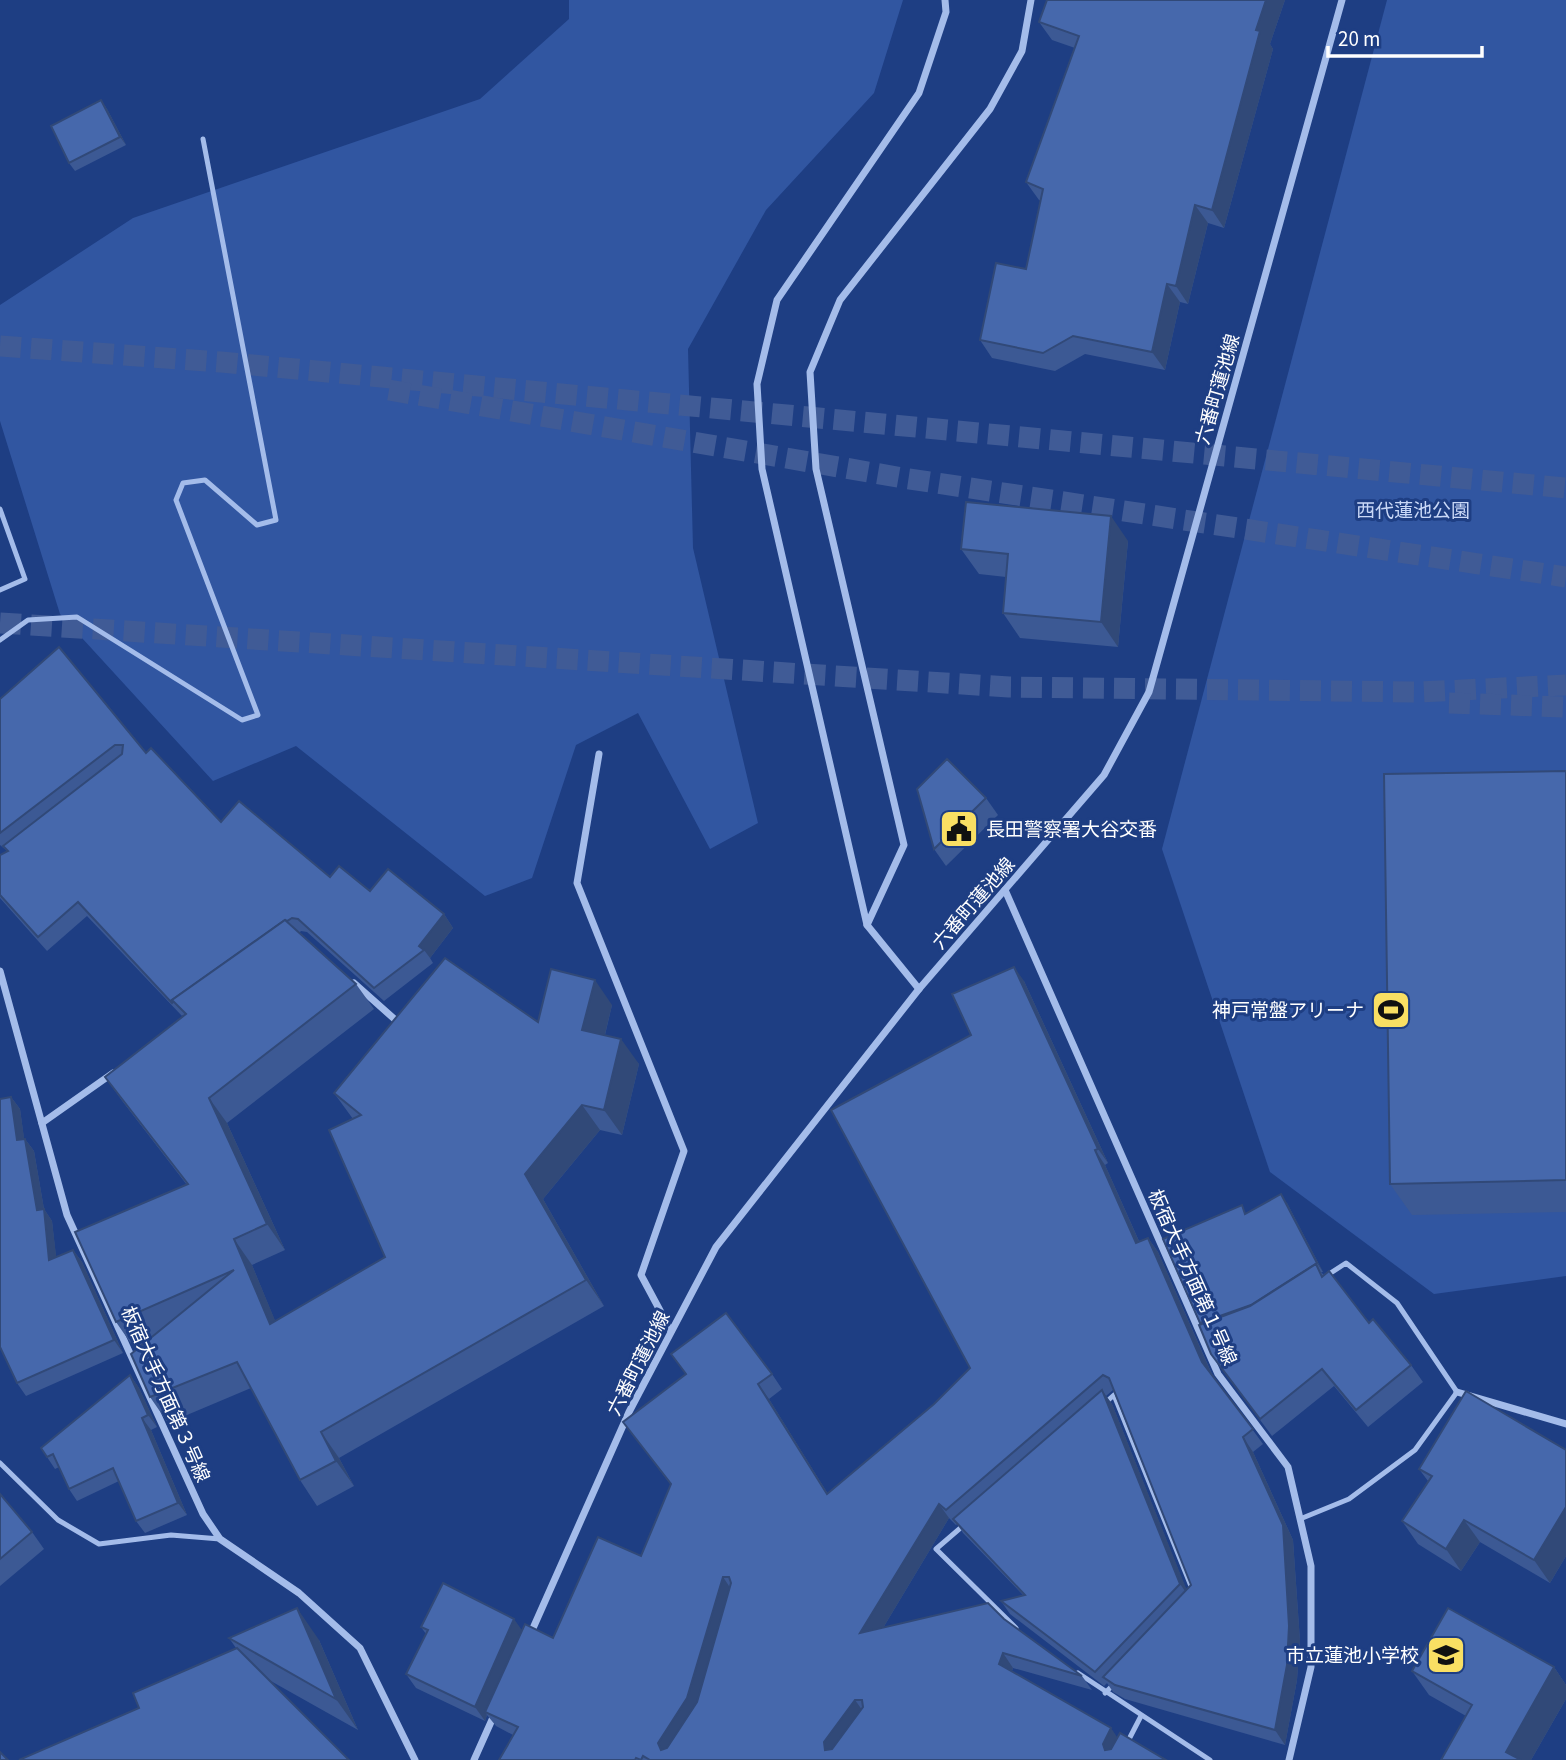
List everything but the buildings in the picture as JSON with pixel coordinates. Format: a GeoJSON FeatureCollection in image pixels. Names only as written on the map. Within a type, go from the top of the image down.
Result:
{"type":"FeatureCollection","features":[{"type":"Feature","properties":{"kind":"street"},"geometry":{"type":"LineString","coordinates":[[919,989],[867,925],[762,469],[757,384],[777,300],[919,93],[946,12],[945,0]]}},
{"type":"Feature","properties":{"kind":"street"},"geometry":{"type":"LineString","coordinates":[[867,925],[904,845],[816,468],[810,372],[840,300],[990,109],[1021,51],[1031,0]]}},
{"type":"Feature","properties":{"kind":"street","name":"六番町蓮池線"},"geometry":{"type":"LineString","coordinates":[[524,1648],[629,1412],[716,1247],[919,989],[1104,775],[1149,692],[1342,0]]}},
{"type":"Feature","properties":{"kind":"street"},"geometry":{"type":"LineString","coordinates":[[598,754],[577,883],[684,1151],[640,1275],[671,1331]]}},
{"type":"Feature","properties":{"kind":"street","name":"板宿大手方面第１号線"},"geometry":{"type":"LineString","coordinates":[[1005,890],[1218,1374],[1288,1467],[1311,1566],[1311,1667],[1289,1760]]}},
{"type":"Feature","properties":{"kind":"street","name":"板宿大手方面第３号線"},"geometry":{"type":"LineString","coordinates":[[0,971],[67,1215],[203,1514],[220,1539],[299,1593],[360,1648],[415,1760]]}},
{"type":"Feature","properties":{"kind":"street"},"geometry":{"type":"LineString","coordinates":[[342,972],[401,1025]]}},
{"type":"Feature","properties":{"kind":"street"},"geometry":{"type":"LineString","coordinates":[[42,1123],[121,1066]]}},
{"type":"Feature","properties":{"kind":"street"},"geometry":{"type":"LineString","coordinates":[[1457,1392],[1566,1424]]}},
{"type":"Feature","properties":{"kind":"street"},"geometry":{"type":"LineString","coordinates":[[474,1760],[501,1698]]}},
{"type":"Feature","properties":{"kind":"lane"},"geometry":{"type":"LineString","coordinates":[[0,640],[28,620],[76,617],[242,720],[258,715],[176,500],[183,483],[205,480],[257,525],[276,520],[203,139]]}},
{"type":"Feature","properties":{"kind":"lane"},"geometry":{"type":"LineString","coordinates":[[0,509],[25,579],[0,590]]}},
{"type":"Feature","properties":{"kind":"lane"},"geometry":{"type":"LineString","coordinates":[[1300,1519],[1349,1499],[1415,1450],[1457,1392],[1397,1303],[1346,1263],[1314,1284]]}},
{"type":"Feature","properties":{"kind":"lane"},"geometry":{"type":"LineString","coordinates":[[1203,1339],[1214,1335]]}},
{"type":"Feature","properties":{"kind":"lane"},"geometry":{"type":"LineString","coordinates":[[1104,1404],[1114,1395],[1196,1599]]}},
{"type":"Feature","properties":{"kind":"lane"},"geometry":{"type":"LineString","coordinates":[[0,1463],[58,1520],[99,1544],[171,1535],[220,1539]]}},
{"type":"Feature","properties":{"kind":"lane"},"geometry":{"type":"LineString","coordinates":[[967,1521],[936,1549],[1018,1629]]}},
{"type":"Feature","properties":{"kind":"lane"},"geometry":{"type":"LineString","coordinates":[[1072,1669],[1210,1760]]}},
{"type":"Feature","properties":{"kind":"lane"},"geometry":{"type":"LineString","coordinates":[[1105,1693],[1123,1674]]}},
{"type":"Feature","properties":{"kind":"lane"},"geometry":{"type":"LineString","coordinates":[[1124,1749],[1142,1716]]}},
{"type":"Feature","properties":{"kind":"green space"},"geometry":{"type":"Polygon","coordinates":[[[569,0],[903,0],[874,93],[766,210],[688,349],[693,548],[758,823],[710,849],[638,713],[576,745],[532,878],[485,896],[296,746],[213,781],[60,614],[0,421],[0,305],[133,218],[480,99],[569,19],[569,0]]]}},
{"type":"Feature","properties":{"kind":"green space","name":"西代蓮池公園"},"geometry":{"type":"Polygon","coordinates":[[[1387,0],[1566,0],[1566,1276],[1434,1294],[1270,1172],[1162,849],[1387,0]]]}},
{"type":"Feature","properties":{"kind":"tunnel"},"geometry":{"type":"LineString","coordinates":[[0,346],[221,362],[1566,488]]}},
{"type":"Feature","properties":{"kind":"tunnel"},"geometry":{"type":"LineString","coordinates":[[389,390],[903,478],[1566,577]]}},
{"type":"Feature","properties":{"kind":"tunnel"},"geometry":{"type":"LineString","coordinates":[[0,623],[1009,687],[1421,692],[1566,685]]}},
{"type":"Feature","properties":{"kind":"tunnel"},"geometry":{"type":"LineString","coordinates":[[1449,703],[1566,707]]}},
{"type":"Feature","properties":{"kind":"place","name":"長田警察署大谷交番"},"geometry":{"type":"Point","coordinates":[959,829]}},
{"type":"Feature","properties":{"kind":"place","name":"神戸常盤アリーナ"},"geometry":{"type":"Point","coordinates":[1391,1010]}},
{"type":"Feature","properties":{"kind":"place","name":"市立蓮池小学校"},"geometry":{"type":"Point","coordinates":[1446,1655]}}]}
